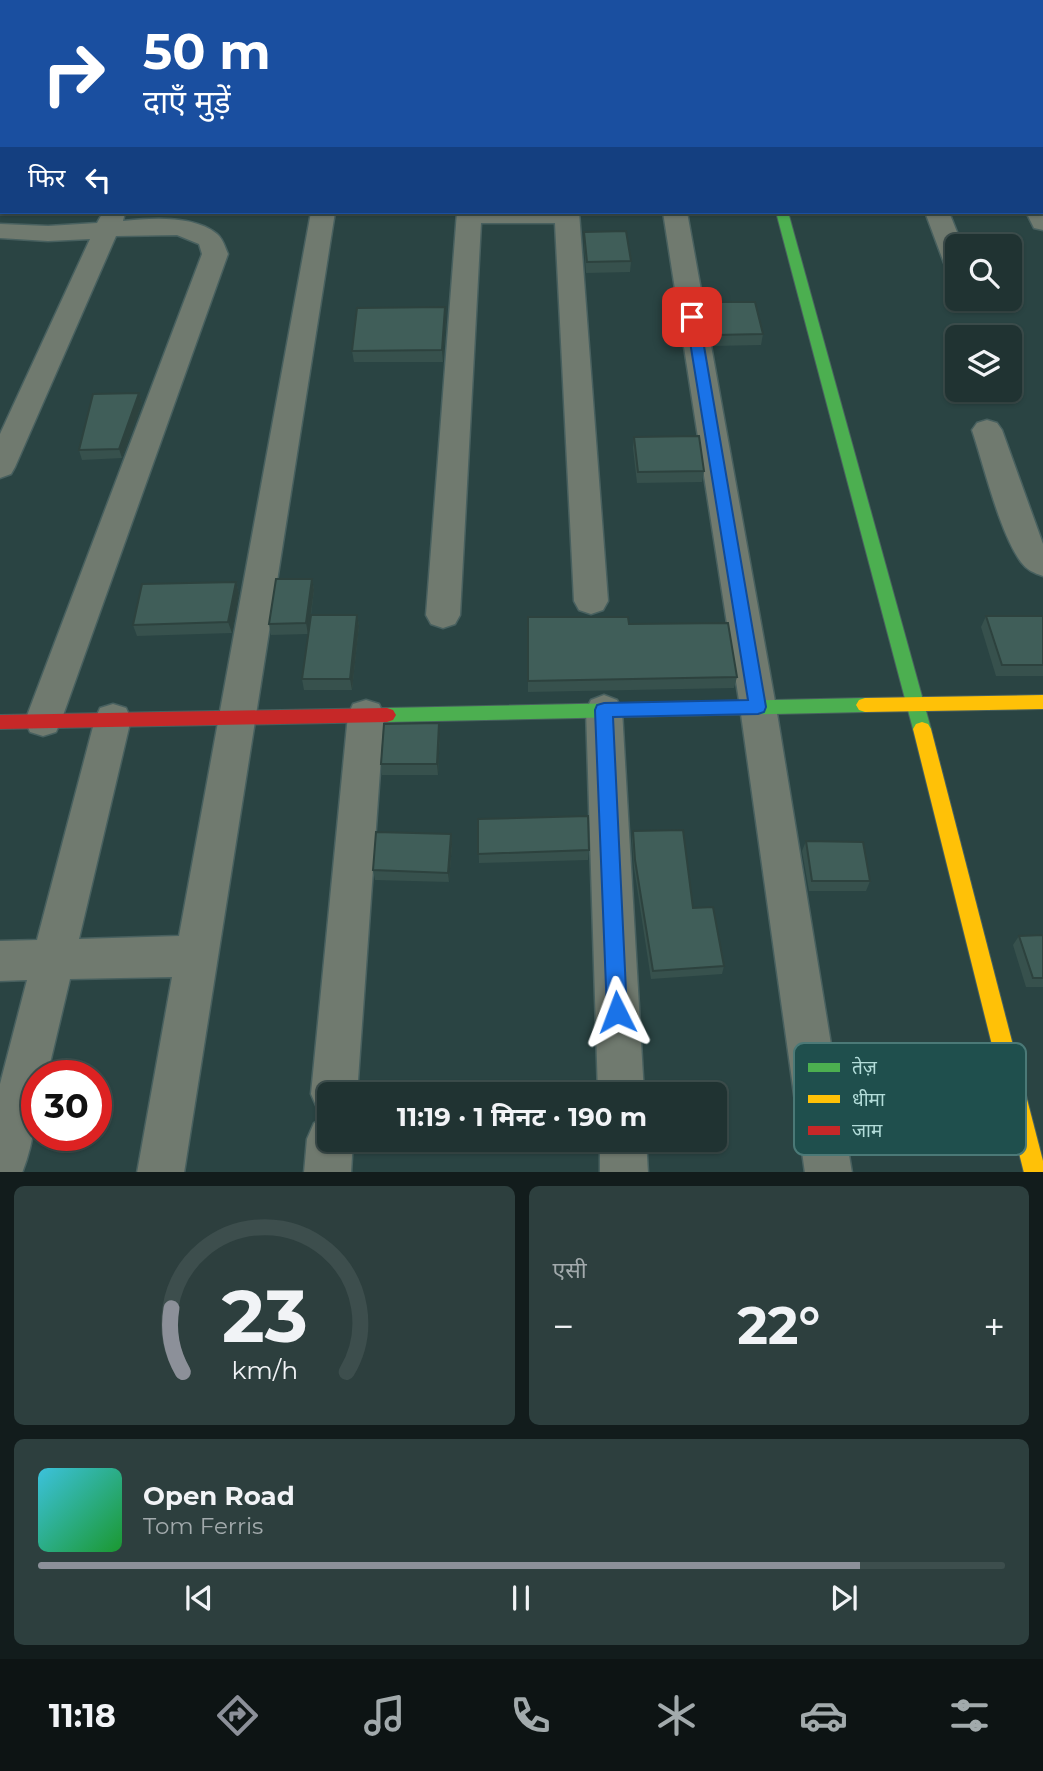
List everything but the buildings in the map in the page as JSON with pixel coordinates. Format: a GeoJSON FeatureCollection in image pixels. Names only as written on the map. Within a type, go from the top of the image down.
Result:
{"type":"FeatureCollection","features":[{"type":"Feature","properties":{"kind":"street"},"geometry":{"type":"LineString","coordinates":[[160,1172],[323,214]]}},
{"type":"Feature","properties":{"kind":"street"},"geometry":{"type":"LineString","coordinates":[[443,615],[469,214],[567,214],[590,601]]}},
{"type":"Feature","properties":{"kind":"street"},"geometry":{"type":"LineString","coordinates":[[676,214],[758,707],[809,1043]]}},
{"type":"Feature","properties":{"kind":"street"},"geometry":{"type":"LineString","coordinates":[[783,214],[915,704],[1002,1043]]}},
{"type":"Feature","properties":{"kind":"street"},"geometry":{"type":"LineString","coordinates":[[938,214],[946,234]]}},
{"type":"Feature","properties":{"kind":"street"},"geometry":{"type":"LineString","coordinates":[[0,231],[54,234],[110,221],[140,227],[181,219],[210,242],[215,254],[43,721]]}},
{"type":"Feature","properties":{"kind":"street"},"geometry":{"type":"LineString","coordinates":[[0,467],[110,221]]}},
{"type":"Feature","properties":{"kind":"street"},"geometry":{"type":"LineString","coordinates":[[986,430],[1025,540],[1033,555],[1043,564]]}},
{"type":"Feature","properties":{"kind":"street"},"geometry":{"type":"LineString","coordinates":[[0,722],[1043,702]]}},
{"type":"Feature","properties":{"kind":"street"},"geometry":{"type":"LineString","coordinates":[[604,710],[620,1082]]}},
{"type":"Feature","properties":{"kind":"street"},"geometry":{"type":"LineString","coordinates":[[335,1082],[366,715]]}},
{"type":"Feature","properties":{"kind":"street"},"geometry":{"type":"LineString","coordinates":[[3,1163],[113,719]]}},
{"type":"Feature","properties":{"kind":"street"},"geometry":{"type":"LineString","coordinates":[[0,961],[196,956]]}},
{"type":"Feature","properties":{"kind":"street"},"geometry":{"type":"LineString","coordinates":[[1026,1137],[1035,1172]]}},
{"type":"Feature","properties":{"kind":"street"},"geometry":{"type":"LineString","coordinates":[[327,1172],[329,1152]]}},
{"type":"Feature","properties":{"kind":"street"},"geometry":{"type":"LineString","coordinates":[[623,1152],[624,1172]]}},
{"type":"Feature","properties":{"kind":"traffic: fast"},"geometry":{"type":"LineString","coordinates":[[783,214],[922,729]]}},
{"type":"Feature","properties":{"kind":"traffic: fast"},"geometry":{"type":"LineString","coordinates":[[387,715],[865,705]]}},
{"type":"Feature","properties":{"kind":"traffic: slow"},"geometry":{"type":"LineString","coordinates":[[865,705],[1043,702]]}},
{"type":"Feature","properties":{"kind":"traffic: slow"},"geometry":{"type":"LineString","coordinates":[[922,729],[1002,1043]]}},
{"type":"Feature","properties":{"kind":"traffic: slow"},"geometry":{"type":"LineString","coordinates":[[1026,1138],[1035,1172]]}},
{"type":"Feature","properties":{"kind":"traffic: jam"},"geometry":{"type":"LineString","coordinates":[[0,722],[387,715]]}},
{"type":"Feature","properties":{"kind":"route"},"geometry":{"type":"LineString","coordinates":[[617,1012],[604,710],[758,707],[692,317]]}}]}
